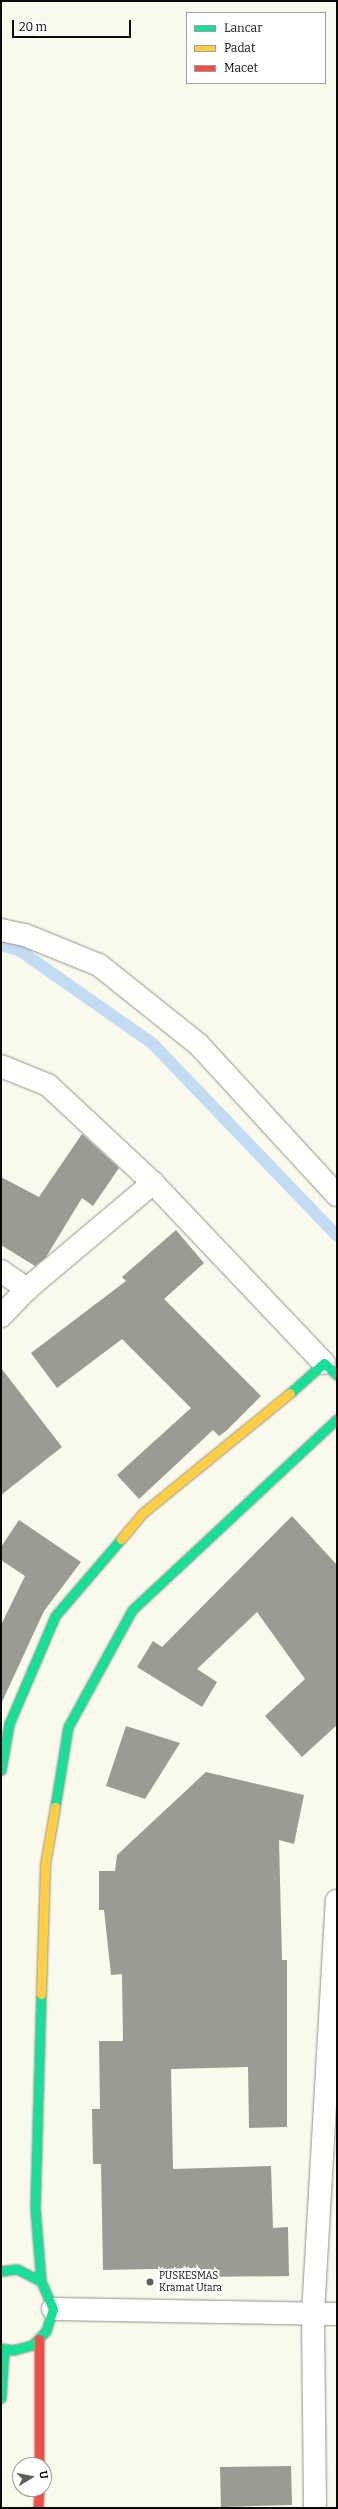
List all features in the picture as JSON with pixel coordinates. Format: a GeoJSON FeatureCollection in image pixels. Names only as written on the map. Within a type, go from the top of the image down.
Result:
{"type":"FeatureCollection","features":[{"type":"Feature","properties":{"kind":"street"},"geometry":{"type":"LineString","coordinates":[[1,930],[25,935],[99,966],[124,985],[198,1044],[337,1195]]}},
{"type":"Feature","properties":{"kind":"street"},"geometry":{"type":"LineString","coordinates":[[1,1066],[48,1085],[153,1183],[331,1369],[264,1417],[144,1512],[55,1616],[9,1724],[1,1770]]}},
{"type":"Feature","properties":{"kind":"street"},"geometry":{"type":"LineString","coordinates":[[1,1316],[27,1289],[153,1183]]}},
{"type":"Feature","properties":{"kind":"street"},"geometry":{"type":"LineString","coordinates":[[1,1271],[27,1289]]}},
{"type":"Feature","properties":{"kind":"street"},"geometry":{"type":"LineString","coordinates":[[1,2398],[2,2348],[23,2349],[39,2339],[46,2331],[52,2309],[41,2281],[35,2208],[45,1864],[68,1727],[132,1610],[337,1419]]}},
{"type":"Feature","properties":{"kind":"street"},"geometry":{"type":"LineString","coordinates":[[315,2508],[313,2314],[333,2058],[337,1901]]}},
{"type":"Feature","properties":{"kind":"street"},"geometry":{"type":"LineString","coordinates":[[1,2271],[17,2269],[41,2281]]}},
{"type":"Feature","properties":{"kind":"street"},"geometry":{"type":"LineString","coordinates":[[52,2309],[337,2314]]}},
{"type":"Feature","properties":{"kind":"street"},"geometry":{"type":"LineString","coordinates":[[39,2339],[39,2457]]}},
{"type":"Feature","properties":{"kind":"street"},"geometry":{"type":"LineString","coordinates":[[38,2508],[39,2497]]}},
{"type":"Feature","properties":{"kind":"building"},"geometry":{"type":"Polygon","coordinates":[[[82,1134],[119,1168],[93,1206],[82,1198],[46,1257],[35,1266],[1,1245],[1,1177],[39,1197],[82,1134]]]}},
{"type":"Feature","properties":{"kind":"building"},"geometry":{"type":"Polygon","coordinates":[[[176,1230],[204,1263],[164,1299],[261,1396],[226,1431],[219,1436],[213,1430],[139,1499],[117,1475],[191,1408],[122,1339],[57,1388],[31,1353],[126,1281],[122,1277],[176,1230]]]}},
{"type":"Feature","properties":{"kind":"building"},"geometry":{"type":"Polygon","coordinates":[[[1,1368],[62,1447],[1,1495],[1,1368]]]}},
{"type":"Feature","properties":{"kind":"building"},"geometry":{"type":"Polygon","coordinates":[[[292,1516],[337,1565],[337,1725],[302,1757],[265,1716],[305,1679],[257,1612],[197,1669],[217,1682],[202,1707],[137,1667],[153,1641],[162,1647],[292,1516]]]}},
{"type":"Feature","properties":{"kind":"building"},"geometry":{"type":"Polygon","coordinates":[[[19,1520],[81,1562],[44,1611],[1,1704],[1,1625],[25,1576],[1,1560],[1,1547],[19,1520]]]}},
{"type":"Feature","properties":{"kind":"building"},"geometry":{"type":"Polygon","coordinates":[[[126,1726],[180,1743],[145,1799],[106,1786],[126,1726]]]}},
{"type":"Feature","properties":{"kind":"building"},"geometry":{"type":"Polygon","coordinates":[[[206,1772],[304,1795],[294,1844],[279,1840],[282,1960],[287,1960],[287,2127],[249,2128],[248,2067],[171,2069],[173,2169],[271,2166],[273,2228],[288,2227],[289,2276],[200,2277],[200,2268],[103,2270],[101,2164],[93,2164],[92,2109],[100,2109],[99,2041],[123,2041],[122,1974],[111,1975],[104,1910],[99,1910],[99,1871],[115,1871],[117,1855],[206,1772]]]}},
{"type":"Feature","properties":{"kind":"building"},"geometry":{"type":"Polygon","coordinates":[[[291,2466],[292,2505],[221,2507],[220,2467],[291,2466]]]}},
{"type":"Feature","properties":{"kind":"waterway"},"geometry":{"type":"LineString","coordinates":[[1,945],[19,950],[152,1043],[337,1236]]}},
{"type":"Feature","properties":{"kind":"traffic: fast"},"geometry":{"type":"LineString","coordinates":[[290,1393],[324,1363],[337,1375]]}},
{"type":"Feature","properties":{"kind":"traffic: fast"},"geometry":{"type":"LineString","coordinates":[[55,1807],[68,1727],[132,1610],[337,1419]]}},
{"type":"Feature","properties":{"kind":"traffic: fast"},"geometry":{"type":"LineString","coordinates":[[1,1770],[9,1724],[55,1616],[121,1539]]}},
{"type":"Feature","properties":{"kind":"traffic: fast"},"geometry":{"type":"LineString","coordinates":[[41,1994],[35,2208],[41,2281]]}},
{"type":"Feature","properties":{"kind":"traffic: fast"},"geometry":{"type":"LineString","coordinates":[[1,2271],[17,2269],[41,2281],[53,2309],[46,2331],[32,2345],[13,2350],[1,2348]]}},
{"type":"Feature","properties":{"kind":"traffic: fast"},"geometry":{"type":"LineString","coordinates":[[1,2398],[4,2349]]}},
{"type":"Feature","properties":{"kind":"traffic: slow"},"geometry":{"type":"LineString","coordinates":[[121,1539],[144,1512],[290,1393]]}},
{"type":"Feature","properties":{"kind":"traffic: slow"},"geometry":{"type":"LineString","coordinates":[[41,1994],[45,1864],[55,1807]]}},
{"type":"Feature","properties":{"kind":"traffic: jam"},"geometry":{"type":"LineString","coordinates":[[39,2339],[39,2457]]}},
{"type":"Feature","properties":{"kind":"traffic: jam"},"geometry":{"type":"LineString","coordinates":[[38,2508],[39,2497]]}},
{"type":"Feature","properties":{"kind":"place","name":"PUSKESMAS Kramat Utara"},"geometry":{"type":"Point","coordinates":[150,2282]}}]}
